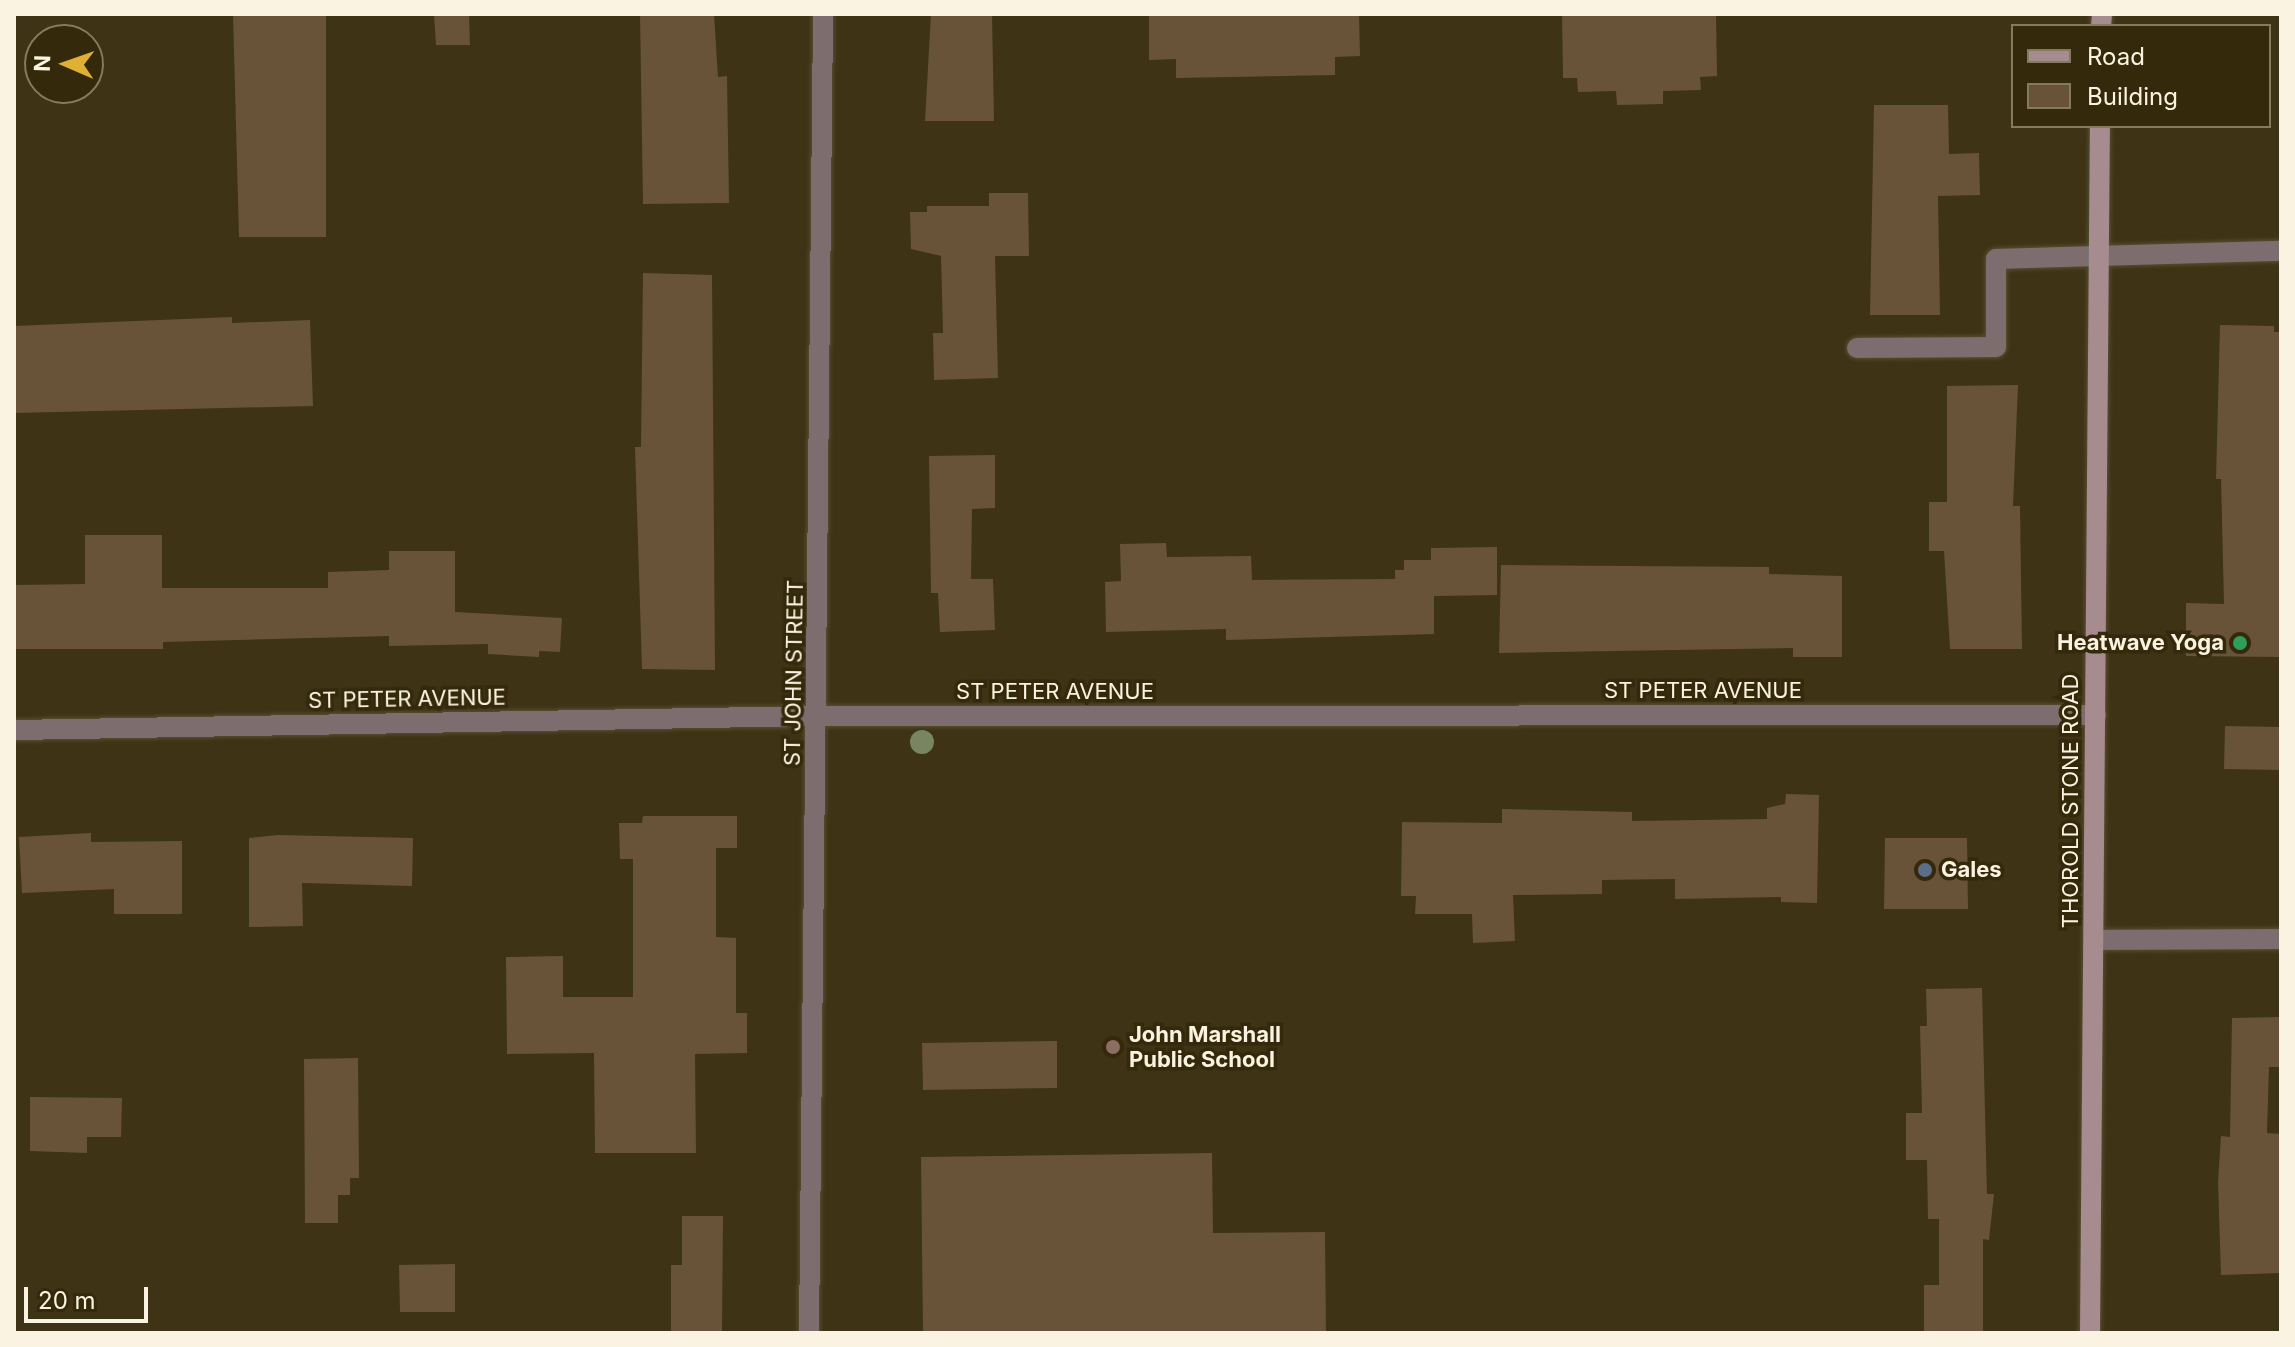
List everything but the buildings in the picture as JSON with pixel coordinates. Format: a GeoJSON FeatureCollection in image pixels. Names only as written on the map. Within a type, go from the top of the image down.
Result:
{"type":"FeatureCollection","features":[{"type":"Feature","properties":{"kind":"main road","name":"THOROLD STONE ROAD"},"geometry":{"type":"LineString","coordinates":[[2090,1333],[2100,128]]}},
{"type":"Feature","properties":{"kind":"street","name":"ST JOHN STREET"},"geometry":{"type":"LineString","coordinates":[[809,1333],[818,716],[823,14]]}},
{"type":"Feature","properties":{"kind":"street"},"geometry":{"type":"LineString","coordinates":[[1857,348],[1996,347],[1996,259],[2281,251]]}},
{"type":"Feature","properties":{"kind":"street","name":"ST PETER AVENUE"},"geometry":{"type":"LineString","coordinates":[[14,730],[818,716],[2096,715]]}},
{"type":"Feature","properties":{"kind":"street"},"geometry":{"type":"LineString","coordinates":[[2095,940],[2281,939]]}},
{"type":"Feature","properties":{"kind":"place","name":"Heatwave Yoga"},"geometry":{"type":"Point","coordinates":[2240,643]}},
{"type":"Feature","properties":{"kind":"place","name":"Gales"},"geometry":{"type":"Point","coordinates":[1925,870]}},
{"type":"Feature","properties":{"kind":"place","name":"John Marshall Public School"},"geometry":{"type":"Point","coordinates":[1113,1047]}}]}
